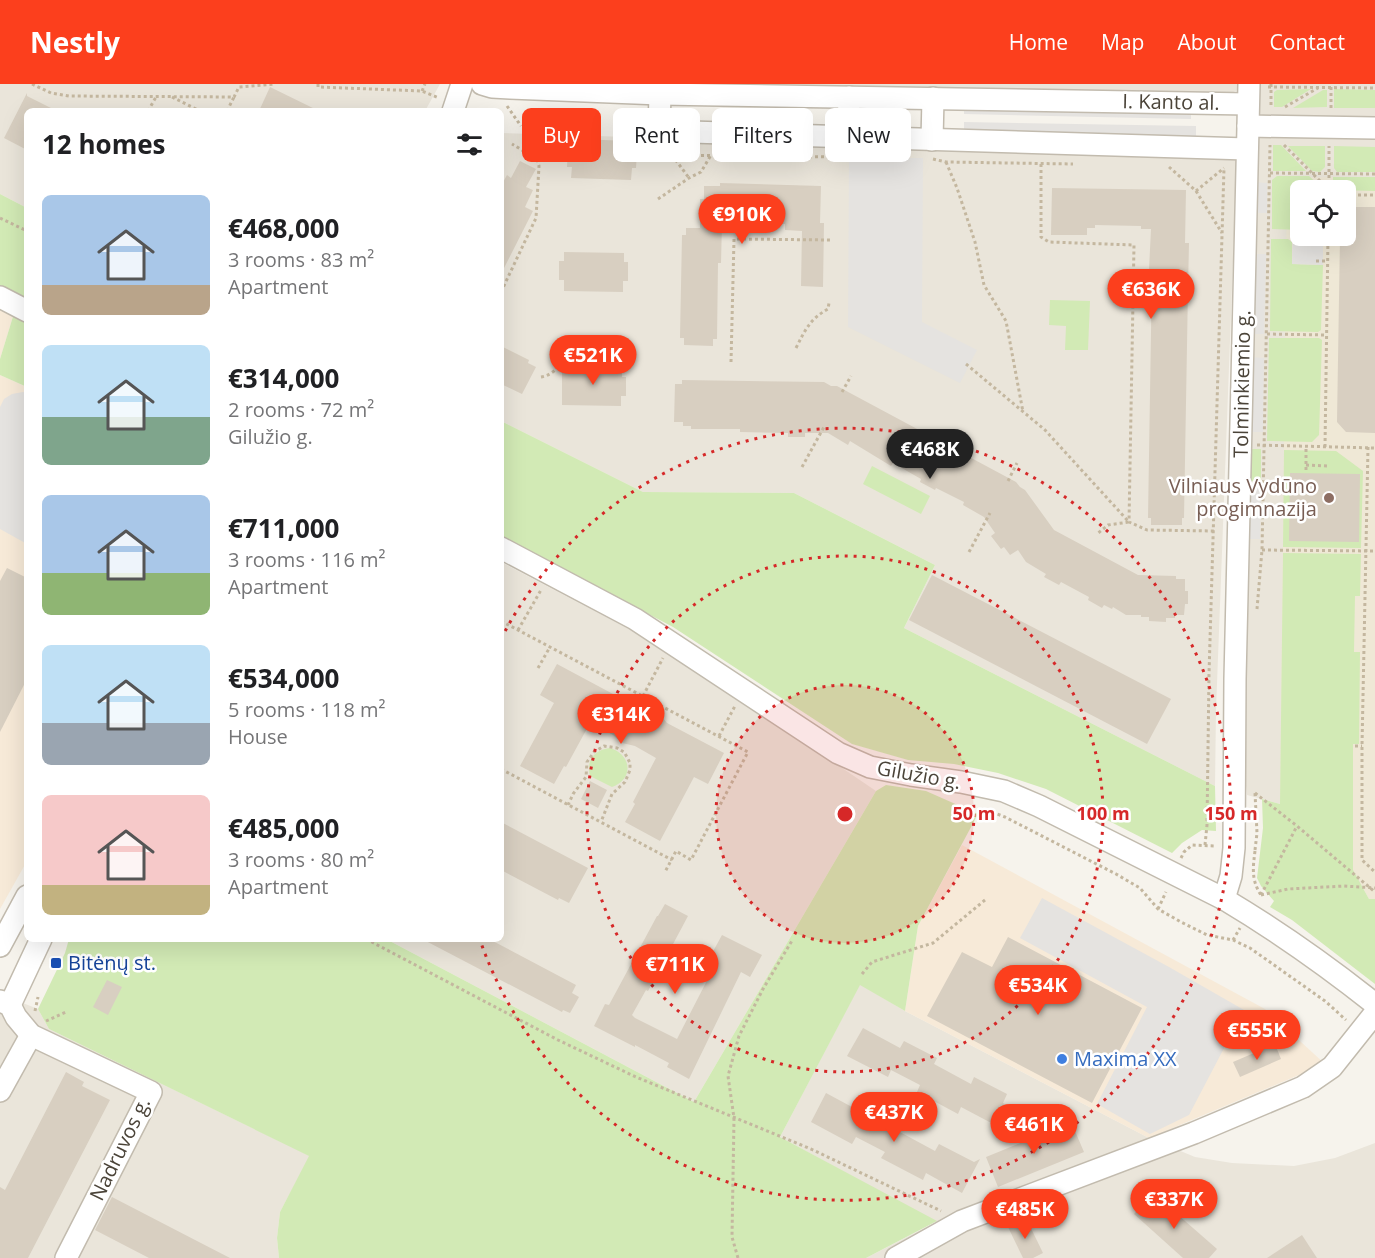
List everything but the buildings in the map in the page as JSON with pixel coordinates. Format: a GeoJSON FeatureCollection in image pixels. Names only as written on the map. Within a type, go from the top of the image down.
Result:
{"type":"FeatureCollection","features":[{"type":"Feature","properties":{"kind":"street"},"geometry":{"type":"LineString","coordinates":[[455,108],[462,84]]}},
{"type":"Feature","properties":{"kind":"street","name":"I. Kanto al."},"geometry":{"type":"LineString","coordinates":[[482,84],[510,88],[849,97],[1249,94]]}},
{"type":"Feature","properties":{"kind":"street"},"geometry":{"type":"LineString","coordinates":[[660,93],[659,131],[825,145]]}},
{"type":"Feature","properties":{"kind":"street","name":"Tolminkiemio g."},"geometry":{"type":"LineString","coordinates":[[1224,899],[1231,876],[1234,848],[1234,743],[1249,94]]}},
{"type":"Feature","properties":{"kind":"street"},"geometry":{"type":"LineString","coordinates":[[849,97],[849,108]]}},
{"type":"Feature","properties":{"kind":"street"},"geometry":{"type":"LineString","coordinates":[[932,149],[933,98]]}},
{"type":"Feature","properties":{"kind":"street"},"geometry":{"type":"LineString","coordinates":[[1248,126],[1274,123],[1375,128]]}},
{"type":"Feature","properties":{"kind":"street"},"geometry":{"type":"LineString","coordinates":[[911,149],[1248,149]]}},
{"type":"Feature","properties":{"kind":"street"},"geometry":{"type":"LineString","coordinates":[[0,297],[24,309]]}},
{"type":"Feature","properties":{"kind":"street","name":"Gilužio g."},"geometry":{"type":"LineString","coordinates":[[504,550],[634,619],[838,753],[870,767],[1004,791],[1039,806],[1224,899],[1339,976],[1375,1004]]}},
{"type":"Feature","properties":{"kind":"street"},"geometry":{"type":"LineString","coordinates":[[0,946],[24,902]]}},
{"type":"Feature","properties":{"kind":"street"},"geometry":{"type":"LineString","coordinates":[[0,1091],[31,1035],[5,1003],[39,942]]}},
{"type":"Feature","properties":{"kind":"street"},"geometry":{"type":"LineString","coordinates":[[896,1258],[962,1221],[1194,1133],[1303,1087],[1332,1067],[1375,1013]]}},
{"type":"Feature","properties":{"kind":"street","name":"Nadruvos g."},"geometry":{"type":"LineString","coordinates":[[31,1035],[151,1092],[66,1258]]}},
{"type":"Feature","properties":{"kind":"path"},"geometry":{"type":"LineString","coordinates":[[32,84],[51,93],[69,96],[234,97]]}},
{"type":"Feature","properties":{"kind":"path"},"geometry":{"type":"LineString","coordinates":[[228,108],[239,87],[275,84]]}},
{"type":"Feature","properties":{"kind":"path"},"geometry":{"type":"LineString","coordinates":[[318,84],[318,87],[422,91],[455,108]]}},
{"type":"Feature","properties":{"kind":"path"},"geometry":{"type":"LineString","coordinates":[[422,91],[425,84]]}},
{"type":"Feature","properties":{"kind":"path"},"geometry":{"type":"LineString","coordinates":[[1271,84],[1271,87],[1375,88]]}},
{"type":"Feature","properties":{"kind":"path"},"geometry":{"type":"LineString","coordinates":[[1257,614],[1262,550],[1270,173],[1274,123],[1319,87]]}},
{"type":"Feature","properties":{"kind":"path"},"geometry":{"type":"LineString","coordinates":[[1331,87],[1331,111]]}},
{"type":"Feature","properties":{"kind":"path"},"geometry":{"type":"LineString","coordinates":[[150,108],[156,97]]}},
{"type":"Feature","properties":{"kind":"path"},"geometry":{"type":"LineString","coordinates":[[171,97],[194,108]]}},
{"type":"Feature","properties":{"kind":"path"},"geometry":{"type":"LineString","coordinates":[[1274,123],[1318,180]]}},
{"type":"Feature","properties":{"kind":"path"},"geometry":{"type":"LineString","coordinates":[[504,288],[536,218],[537,159],[512,144]]}},
{"type":"Feature","properties":{"kind":"path"},"geometry":{"type":"LineString","coordinates":[[1329,144],[1329,180]]}},
{"type":"Feature","properties":{"kind":"path"},"geometry":{"type":"LineString","coordinates":[[700,155],[825,148]]}},
{"type":"Feature","properties":{"kind":"path"},"geometry":{"type":"LineString","coordinates":[[932,149],[946,162],[975,242],[984,285],[1006,321],[1023,412]]}},
{"type":"Feature","properties":{"kind":"path"},"geometry":{"type":"LineString","coordinates":[[658,199],[701,172],[711,155]]}},
{"type":"Feature","properties":{"kind":"path"},"geometry":{"type":"LineString","coordinates":[[677,162],[689,178]]}},
{"type":"Feature","properties":{"kind":"path"},"geometry":{"type":"LineString","coordinates":[[946,162],[1076,165]]}},
{"type":"Feature","properties":{"kind":"path"},"geometry":{"type":"LineString","coordinates":[[1041,164],[1041,237],[1049,242],[1134,245],[1129,522]]}},
{"type":"Feature","properties":{"kind":"path"},"geometry":{"type":"LineString","coordinates":[[1180,167],[1169,167],[1196,191],[1222,233]]}},
{"type":"Feature","properties":{"kind":"path"},"geometry":{"type":"LineString","coordinates":[[1213,168],[1224,168]]}},
{"type":"Feature","properties":{"kind":"path"},"geometry":{"type":"LineString","coordinates":[[1196,191],[1224,168]]}},
{"type":"Feature","properties":{"kind":"path"},"geometry":{"type":"LineString","coordinates":[[1205,845],[1208,825],[1209,674],[1224,168]]}},
{"type":"Feature","properties":{"kind":"path"},"geometry":{"type":"LineString","coordinates":[[1270,173],[1375,174]]}},
{"type":"Feature","properties":{"kind":"path"},"geometry":{"type":"LineString","coordinates":[[1356,195],[1375,195]]}},
{"type":"Feature","properties":{"kind":"path"},"geometry":{"type":"LineString","coordinates":[[0,218],[24,230]]}},
{"type":"Feature","properties":{"kind":"path"},"geometry":{"type":"LineString","coordinates":[[730,362],[734,239],[831,240]]}},
{"type":"Feature","properties":{"kind":"path"},"geometry":{"type":"LineString","coordinates":[[1324,447],[1328,246]]}},
{"type":"Feature","properties":{"kind":"path"},"geometry":{"type":"LineString","coordinates":[[1316,261],[1328,261]]}},
{"type":"Feature","properties":{"kind":"path"},"geometry":{"type":"LineString","coordinates":[[796,348],[807,326],[828,309],[830,303]]}},
{"type":"Feature","properties":{"kind":"path"},"geometry":{"type":"LineString","coordinates":[[1267,334],[1326,335]]}},
{"type":"Feature","properties":{"kind":"path"},"geometry":{"type":"LineString","coordinates":[[541,376],[548,376],[562,363],[566,352]]}},
{"type":"Feature","properties":{"kind":"path"},"geometry":{"type":"LineString","coordinates":[[966,364],[1045,430],[1129,522],[1147,530],[1214,531]]}},
{"type":"Feature","properties":{"kind":"path"},"geometry":{"type":"LineString","coordinates":[[842,392],[851,376]]}},
{"type":"Feature","properties":{"kind":"path"},"geometry":{"type":"LineString","coordinates":[[802,467],[825,425]]}},
{"type":"Feature","properties":{"kind":"path"},"geometry":{"type":"LineString","coordinates":[[1241,445],[1375,447]]}},
{"type":"Feature","properties":{"kind":"path"},"geometry":{"type":"LineString","coordinates":[[1306,446],[1306,468],[1327,466]]}},
{"type":"Feature","properties":{"kind":"path"},"geometry":{"type":"LineString","coordinates":[[1368,447],[1362,860],[1375,872]]}},
{"type":"Feature","properties":{"kind":"path"},"geometry":{"type":"LineString","coordinates":[[1008,481],[1017,463]]}},
{"type":"Feature","properties":{"kind":"path"},"geometry":{"type":"LineString","coordinates":[[969,552],[990,513]]}},
{"type":"Feature","properties":{"kind":"path"},"geometry":{"type":"LineString","coordinates":[[1097,534],[1108,525],[1129,522]]}},
{"type":"Feature","properties":{"kind":"path"},"geometry":{"type":"LineString","coordinates":[[1262,550],[1375,551]]}},
{"type":"Feature","properties":{"kind":"path"},"geometry":{"type":"LineString","coordinates":[[518,630],[550,573]]}},
{"type":"Feature","properties":{"kind":"path"},"geometry":{"type":"LineString","coordinates":[[504,623],[748,752],[691,860],[676,851],[665,872]]}},
{"type":"Feature","properties":{"kind":"path"},"geometry":{"type":"LineString","coordinates":[[643,696],[672,643]]}},
{"type":"Feature","properties":{"kind":"path"},"geometry":{"type":"LineString","coordinates":[[538,668],[550,647]]}},
{"type":"Feature","properties":{"kind":"path"},"geometry":{"type":"LineString","coordinates":[[719,736],[743,690]]}},
{"type":"Feature","properties":{"kind":"path"},"geometry":{"type":"LineString","coordinates":[[568,805],[586,777],[587,762],[594,752],[604,746],[617,748],[627,757],[630,770],[625,782],[612,794],[601,822]]}},
{"type":"Feature","properties":{"kind":"path"},"geometry":{"type":"LineString","coordinates":[[1355,746],[1362,746]]}},
{"type":"Feature","properties":{"kind":"path"},"geometry":{"type":"LineString","coordinates":[[504,771],[672,860]]}},
{"type":"Feature","properties":{"kind":"path"},"geometry":{"type":"LineString","coordinates":[[1254,784],[1257,833],[1255,850]]}},
{"type":"Feature","properties":{"kind":"path"},"geometry":{"type":"LineString","coordinates":[[1255,793],[1374,889]]}},
{"type":"Feature","properties":{"kind":"path"},"geometry":{"type":"LineString","coordinates":[[992,812],[1116,873],[1140,888],[1158,909],[1181,922],[1208,935],[1233,940],[1251,948],[1325,1001],[1360,1032]]}},
{"type":"Feature","properties":{"kind":"path"},"geometry":{"type":"LineString","coordinates":[[1297,826],[1261,895],[1288,889],[1344,886],[1374,889]]}},
{"type":"Feature","properties":{"kind":"path"},"geometry":{"type":"LineString","coordinates":[[862,974],[872,962],[933,943],[986,900]]}},
{"type":"Feature","properties":{"kind":"path"},"geometry":{"type":"LineString","coordinates":[[738,1258],[732,1237],[734,1118],[728,1076],[740,1036],[763,989],[793,939]]}},
{"type":"Feature","properties":{"kind":"path"},"geometry":{"type":"LineString","coordinates":[[372,942],[558,1040],[636,1077],[811,1149],[962,1221]]}},
{"type":"Feature","properties":{"kind":"shaded area"},"geometry":{"type":"Polygon","coordinates":[[[0,84],[440,84],[427,108],[24,108],[24,206],[0,194],[0,84]]]}},
{"type":"Feature","properties":{"kind":"shaded area"},"geometry":{"type":"Polygon","coordinates":[[[690,84],[1240,84],[1238,90],[1231,93],[690,84]]]}},
{"type":"Feature","properties":{"kind":"shaded area"},"geometry":{"type":"Polygon","coordinates":[[[1256,84],[1375,84],[1375,119],[1264,116],[1259,113],[1256,84]]]}},
{"type":"Feature","properties":{"kind":"shaded area"},"geometry":{"type":"Polygon","coordinates":[[[964,104],[1191,108],[1191,119],[964,114],[964,104]]]}},
{"type":"Feature","properties":{"kind":"shaded area"},"geometry":{"type":"Polygon","coordinates":[[[964,122],[1196,126],[1196,138],[964,134],[964,122]]]}},
{"type":"Feature","properties":{"kind":"shaded area"},"geometry":{"type":"Polygon","coordinates":[[[504,133],[522,134],[522,162],[601,162],[601,136],[613,136],[613,162],[700,162],[700,139],[712,140],[712,162],[813,162],[813,143],[825,143],[825,162],[911,162],[911,146],[1237,156],[1215,786],[904,628],[935,565],[794,493],[643,492],[504,422],[504,133]]]}},
{"type":"Feature","properties":{"kind":"shaded area","name":"Vilniaus Vydūno progimnazija"},"geometry":{"type":"Polygon","coordinates":[[[1262,135],[1375,135],[1375,899],[1280,804],[1247,795],[1244,766],[1254,178],[1259,137],[1262,135]]]}},
{"type":"Feature","properties":{"kind":"shaded area"},"geometry":{"type":"Polygon","coordinates":[[[911,158],[923,158],[922,322],[977,350],[960,383],[848,327],[849,162],[911,162],[911,158]]]}},
{"type":"Feature","properties":{"kind":"shaded area","name":"Vilniaus Vydūno progimnazija"},"geometry":{"type":"Polygon","coordinates":[[[1375,177],[1375,899],[1369,899],[1353,870],[1352,805],[1280,804],[1287,178],[1375,177]]]}},
{"type":"Feature","properties":{"kind":"shaded area"},"geometry":{"type":"Polygon","coordinates":[[[1255,182],[1267,183],[1267,213],[1254,213],[1255,182]]]}},
{"type":"Feature","properties":{"kind":"shaded area"},"geometry":{"type":"Polygon","coordinates":[[[1293,246],[1323,246],[1323,265],[1292,264],[1293,246]]]}},
{"type":"Feature","properties":{"kind":"shaded area"},"geometry":{"type":"Polygon","coordinates":[[[1252,254],[1266,254],[1264,334],[1251,334],[1252,254]]]}},
{"type":"Feature","properties":{"kind":"shaded area"},"geometry":{"type":"Polygon","coordinates":[[[0,303],[15,310],[0,359],[0,303]]]}},
{"type":"Feature","properties":{"kind":"shaded area"},"geometry":{"type":"Polygon","coordinates":[[[1250,357],[1264,358],[1263,432],[1249,432],[1250,357]]]}},
{"type":"Feature","properties":{"kind":"shaded area"},"geometry":{"type":"Polygon","coordinates":[[[0,375],[24,386],[24,866],[0,909],[0,375]]]}},
{"type":"Feature","properties":{"kind":"shaded area"},"geometry":{"type":"Polygon","coordinates":[[[24,392],[24,542],[0,529],[0,407],[4,399],[12,394],[24,392]]]}},
{"type":"Feature","properties":{"kind":"shaded area"},"geometry":{"type":"Polygon","coordinates":[[[1248,483],[1261,483],[1260,539],[1247,539],[1248,483]]]}},
{"type":"Feature","properties":{"kind":"shaded area"},"geometry":{"type":"Polygon","coordinates":[[[504,564],[642,636],[711,679],[876,791],[694,1102],[392,942],[504,942],[504,564]]]}},
{"type":"Feature","properties":{"kind":"shaded area"},"geometry":{"type":"Polygon","coordinates":[[[962,845],[1265,1009],[1325,1064],[1149,1138],[905,1011],[918,926],[962,845]]]}},
{"type":"Feature","properties":{"kind":"shaded area"},"geometry":{"type":"Polygon","coordinates":[[[1042,898],[1244,1010],[1189,1115],[1150,1134],[1097,1104],[1147,1007],[1020,938],[1042,898]]]}},
{"type":"Feature","properties":{"kind":"shaded area"},"geometry":{"type":"Polygon","coordinates":[[[860,984],[905,1011],[1149,1138],[1195,1157],[1232,1163],[1294,1166],[1335,1158],[1375,1143],[1375,1258],[866,1258],[936,1222],[780,1137],[860,984]]]}},
{"type":"Feature","properties":{"kind":"shaded area"},"geometry":{"type":"Polygon","coordinates":[[[0,994],[38,1009],[49,1029],[310,1156],[280,1212],[277,1238],[279,1258],[0,1258],[0,994]]]}},
{"type":"Feature","properties":{"kind":"green space"},"geometry":{"type":"Polygon","coordinates":[[[1311,89],[1282,107],[1274,107],[1274,92],[1277,90],[1311,89]]]}},
{"type":"Feature","properties":{"kind":"green space"},"geometry":{"type":"Polygon","coordinates":[[[1334,89],[1375,90],[1375,108],[1334,108],[1334,89]]]}},
{"type":"Feature","properties":{"kind":"green space"},"geometry":{"type":"Polygon","coordinates":[[[1323,90],[1327,90],[1327,107],[1293,108],[1323,90]]]}},
{"type":"Feature","properties":{"kind":"green space"},"geometry":{"type":"Polygon","coordinates":[[[1273,145],[1281,145],[1306,171],[1273,171],[1273,145]]]}},
{"type":"Feature","properties":{"kind":"green space"},"geometry":{"type":"Polygon","coordinates":[[[1288,146],[1325,146],[1325,167],[1320,172],[1312,171],[1288,146]]]}},
{"type":"Feature","properties":{"kind":"green space"},"geometry":{"type":"Polygon","coordinates":[[[1334,146],[1375,147],[1375,172],[1337,172],[1334,168],[1334,146]]]}},
{"type":"Feature","properties":{"kind":"green space"},"geometry":{"type":"Polygon","coordinates":[[[1277,176],[1309,176],[1313,180],[1290,180],[1290,230],[1272,229],[1272,180],[1277,176]]]}},
{"type":"Feature","properties":{"kind":"green space"},"geometry":{"type":"Polygon","coordinates":[[[1333,177],[1375,177],[1375,191],[1356,191],[1356,180],[1333,180],[1333,177]]]}},
{"type":"Feature","properties":{"kind":"green space"},"geometry":{"type":"Polygon","coordinates":[[[0,194],[24,206],[24,386],[0,375],[0,359],[15,310],[0,303],[0,194]]]}},
{"type":"Feature","properties":{"kind":"green space"},"geometry":{"type":"Polygon","coordinates":[[[1271,239],[1288,239],[1292,246],[1292,264],[1323,265],[1321,330],[1318,332],[1270,331],[1271,239]]]}},
{"type":"Feature","properties":{"kind":"green space"},"geometry":{"type":"Polygon","coordinates":[[[1050,300],[1090,301],[1088,350],[1065,350],[1066,326],[1049,325],[1050,300]]]}},
{"type":"Feature","properties":{"kind":"green space"},"geometry":{"type":"Polygon","coordinates":[[[1269,338],[1319,338],[1322,340],[1319,435],[1312,442],[1267,441],[1269,338]]]}},
{"type":"Feature","properties":{"kind":"green space"},"geometry":{"type":"Polygon","coordinates":[[[504,422],[643,492],[794,493],[935,565],[904,628],[1215,786],[1216,831],[1202,830],[1182,843],[1172,853],[1046,789],[998,773],[954,764],[908,760],[852,744],[673,627],[504,538],[504,422]]]}},
{"type":"Feature","properties":{"kind":"green space"},"geometry":{"type":"Polygon","coordinates":[[[1249,449],[1261,449],[1261,483],[1250,480],[1249,449]]]}},
{"type":"Feature","properties":{"kind":"green space"},"geometry":{"type":"Polygon","coordinates":[[[1284,450],[1336,451],[1363,471],[1361,548],[1283,547],[1284,450]]]}},
{"type":"Feature","properties":{"kind":"green space"},"geometry":{"type":"Polygon","coordinates":[[[872,466],[930,496],[921,514],[863,484],[872,466]]]}},
{"type":"Feature","properties":{"kind":"green space"},"geometry":{"type":"Polygon","coordinates":[[[1283,553],[1361,554],[1360,596],[1355,596],[1354,652],[1360,652],[1359,744],[1353,744],[1353,870],[1369,899],[1375,899],[1375,984],[1292,920],[1270,907],[1274,901],[1257,878],[1263,828],[1262,799],[1280,804],[1283,553]]]}},
{"type":"Feature","properties":{"kind":"green space"},"geometry":{"type":"Polygon","coordinates":[[[610,748],[623,756],[628,767],[624,779],[612,787],[590,776],[589,770],[592,757],[610,748]]]}},
{"type":"Feature","properties":{"kind":"green space"},"geometry":{"type":"Polygon","coordinates":[[[886,785],[926,791],[978,814],[918,926],[905,1011],[860,985],[780,1137],[937,1221],[866,1258],[279,1258],[277,1238],[280,1212],[309,1156],[49,1029],[38,1009],[68,942],[392,942],[694,1102],[876,791],[886,785]]]}},
{"type":"Feature","properties":{"kind":"place","name":"Vilniaus Vydūno progimnazija"},"geometry":{"type":"Point","coordinates":[1329,498]}},
{"type":"Feature","properties":{"kind":"place","name":"Bitėnų st."},"geometry":{"type":"Point","coordinates":[56,963]}},
{"type":"Feature","properties":{"kind":"place","name":"Maxima XX"},"geometry":{"type":"Point","coordinates":[1062,1059]}}]}
